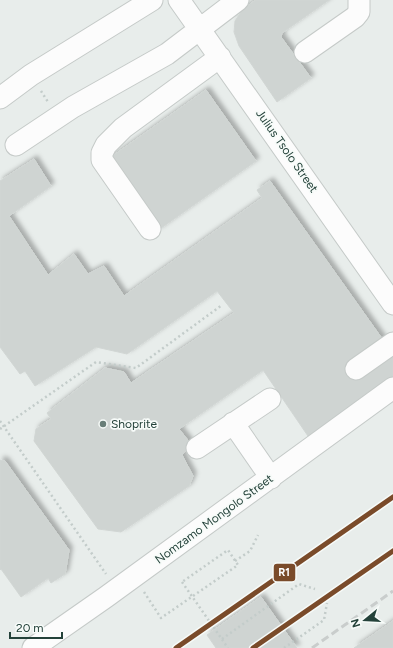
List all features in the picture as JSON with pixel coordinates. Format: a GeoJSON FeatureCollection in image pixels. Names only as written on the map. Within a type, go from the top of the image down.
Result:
{"type":"FeatureCollection","features":[{"type":"Feature","properties":{"kind":"lane"},"geometry":{"type":"LineString","coordinates":[[1,96],[31,75],[152,0]]}},
{"type":"Feature","properties":{"kind":"lane","name":"Julius Tsolo Street"},"geometry":{"type":"LineString","coordinates":[[180,0],[393,304]]}},
{"type":"Feature","properties":{"kind":"lane"},"geometry":{"type":"LineString","coordinates":[[16,145],[72,107],[167,54],[238,0]]}},
{"type":"Feature","properties":{"kind":"lane"},"geometry":{"type":"LineString","coordinates":[[305,52],[355,18],[359,12],[359,0]]}},
{"type":"Feature","properties":{"kind":"lane"},"geometry":{"type":"LineString","coordinates":[[150,229],[110,173],[102,160],[102,152],[106,145],[123,128],[220,57]]}},
{"type":"Feature","properties":{"kind":"lane"},"geometry":{"type":"LineString","coordinates":[[356,369],[393,344]]}},
{"type":"Feature","properties":{"kind":"lane","name":"Nomzamo Mongolo Street"},"geometry":{"type":"LineString","coordinates":[[33,648],[134,577],[393,388]]}},
{"type":"Feature","properties":{"kind":"lane"},"geometry":{"type":"LineString","coordinates":[[197,448],[270,399]]}},
{"type":"Feature","properties":{"kind":"lane"},"geometry":{"type":"LineString","coordinates":[[233,423],[271,478]]}},
{"type":"Feature","properties":{"kind":"path"},"geometry":{"type":"LineString","coordinates":[[31,75],[50,105],[40,128]]}},
{"type":"Feature","properties":{"kind":"path"},"geometry":{"type":"LineString","coordinates":[[0,429],[96,362],[136,368],[222,305]]}},
{"type":"Feature","properties":{"kind":"path"},"geometry":{"type":"LineString","coordinates":[[0,421],[62,509],[116,590]]}},
{"type":"Feature","properties":{"kind":"path"},"geometry":{"type":"LineString","coordinates":[[235,561],[250,551],[258,536]]}},
{"type":"Feature","properties":{"kind":"path"},"geometry":{"type":"LineString","coordinates":[[134,577],[161,618],[238,565],[228,550],[182,582],[222,639],[228,648]]}},
{"type":"Feature","properties":{"kind":"path"},"geometry":{"type":"LineString","coordinates":[[222,639],[299,584],[315,588]]}},
{"type":"Feature","properties":{"kind":"path"},"geometry":{"type":"LineString","coordinates":[[284,648],[324,620],[327,603]]}},
{"type":"Feature","properties":{"kind":"building"},"geometry":{"type":"Polygon","coordinates":[[[256,0],[329,0],[282,33],[281,37],[311,78],[277,102],[239,46],[234,32],[235,21],[243,9],[256,0]]]}},
{"type":"Feature","properties":{"kind":"building"},"geometry":{"type":"Polygon","coordinates":[[[206,90],[256,161],[157,231],[107,160],[206,90]]]}},
{"type":"Feature","properties":{"kind":"building"},"geometry":{"type":"Polygon","coordinates":[[[34,159],[51,186],[9,216],[48,275],[74,254],[88,274],[104,266],[124,296],[262,198],[257,190],[270,181],[393,354],[393,381],[310,439],[263,370],[179,429],[191,444],[182,455],[193,476],[189,486],[121,532],[98,529],[34,441],[36,429],[51,419],[47,413],[105,368],[124,372],[131,383],[234,313],[217,291],[127,354],[96,347],[35,386],[25,371],[20,374],[0,347],[0,181],[34,159]]]}},
{"type":"Feature","properties":{"kind":"building"},"geometry":{"type":"Polygon","coordinates":[[[0,460],[5,461],[69,550],[65,574],[51,583],[48,578],[21,597],[1,569],[0,570],[0,460]]]}},
{"type":"Feature","properties":{"kind":"building"},"geometry":{"type":"Polygon","coordinates":[[[261,597],[297,648],[216,648],[207,635],[261,597]]]}},
{"type":"Feature","properties":{"kind":"building"},"geometry":{"type":"Polygon","coordinates":[[[393,621],[393,648],[354,648],[393,621]]]}},
{"type":"Feature","properties":{"kind":"railway"},"geometry":{"type":"LineString","coordinates":[[176,648],[393,497]]}},
{"type":"Feature","properties":{"kind":"railway"},"geometry":{"type":"LineString","coordinates":[[312,648],[393,591]]}},
{"type":"Feature","properties":{"kind":"transit line","name":"R1"},"geometry":{"type":"LineString","coordinates":[[176,648],[393,497]]}},
{"type":"Feature","properties":{"kind":"transit line","name":"R1"},"geometry":{"type":"LineString","coordinates":[[253,648],[393,551]]}},
{"type":"Feature","properties":{"kind":"place","name":"Shoprite"},"geometry":{"type":"Point","coordinates":[103,424]}}]}
